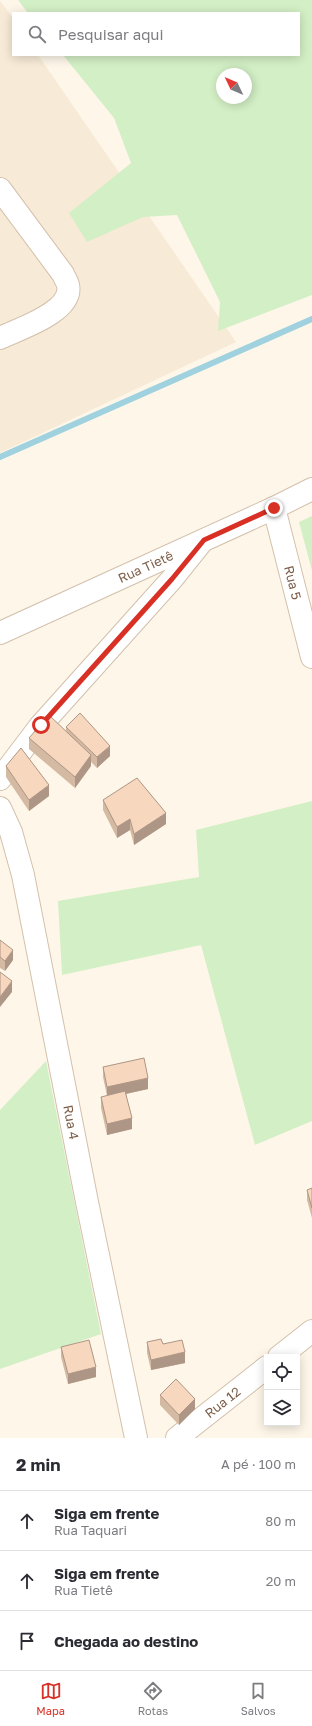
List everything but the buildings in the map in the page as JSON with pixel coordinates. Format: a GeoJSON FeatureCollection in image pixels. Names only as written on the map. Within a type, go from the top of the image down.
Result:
{"type":"FeatureCollection","features":[{"type":"Feature","properties":{"kind":"street"},"geometry":{"type":"LineString","coordinates":[[0,189],[63,274],[68,286],[66,299],[53,313],[0,338]]}},
{"type":"Feature","properties":{"kind":"street","name":"Rua Tietê"},"geometry":{"type":"LineString","coordinates":[[0,633],[274,508],[312,488]]}},
{"type":"Feature","properties":{"kind":"street","name":"Rua 5"},"geometry":{"type":"LineString","coordinates":[[274,508],[312,657]]}},
{"type":"Feature","properties":{"kind":"street"},"geometry":{"type":"LineString","coordinates":[[0,779],[41,725],[172,579],[204,540]]}},
{"type":"Feature","properties":{"kind":"street","name":"Rua 4"},"geometry":{"type":"LineString","coordinates":[[0,808],[11,832],[23,875],[87,1202],[136,1438]]}},
{"type":"Feature","properties":{"kind":"street"},"geometry":{"type":"LineString","coordinates":[[283,1354],[312,1331]]}},
{"type":"Feature","properties":{"kind":"street","name":"Rua 12"},"geometry":{"type":"LineString","coordinates":[[178,1438],[264,1369]]}},
{"type":"Feature","properties":{"kind":"shaded area"},"geometry":{"type":"Polygon","coordinates":[[[0,1],[12,17],[12,56],[39,56],[236,342],[0,453],[0,1]]]}},
{"type":"Feature","properties":{"kind":"green space"},"geometry":{"type":"Polygon","coordinates":[[[18,0],[312,0],[312,295],[218,331],[220,302],[177,215],[143,217],[87,242],[69,213],[131,163],[114,118],[64,56],[300,56],[300,12],[27,12],[18,0]]]}},
{"type":"Feature","properties":{"kind":"green space"},"geometry":{"type":"Polygon","coordinates":[[[312,516],[312,571],[299,522],[312,516]]]}},
{"type":"Feature","properties":{"kind":"green space"},"geometry":{"type":"Polygon","coordinates":[[[312,801],[312,1121],[255,1145],[201,945],[62,975],[58,901],[199,877],[196,830],[312,801]]]}},
{"type":"Feature","properties":{"kind":"green space"},"geometry":{"type":"Polygon","coordinates":[[[46,1061],[101,1334],[0,1369],[0,1110],[46,1061]]]}},
{"type":"Feature","properties":{"kind":"waterway"},"geometry":{"type":"LineString","coordinates":[[0,457],[312,319]]}},
{"type":"Feature","properties":{"kind":"route"},"geometry":{"type":"LineString","coordinates":[[41,725],[172,579],[204,540],[274,508]]}}]}
